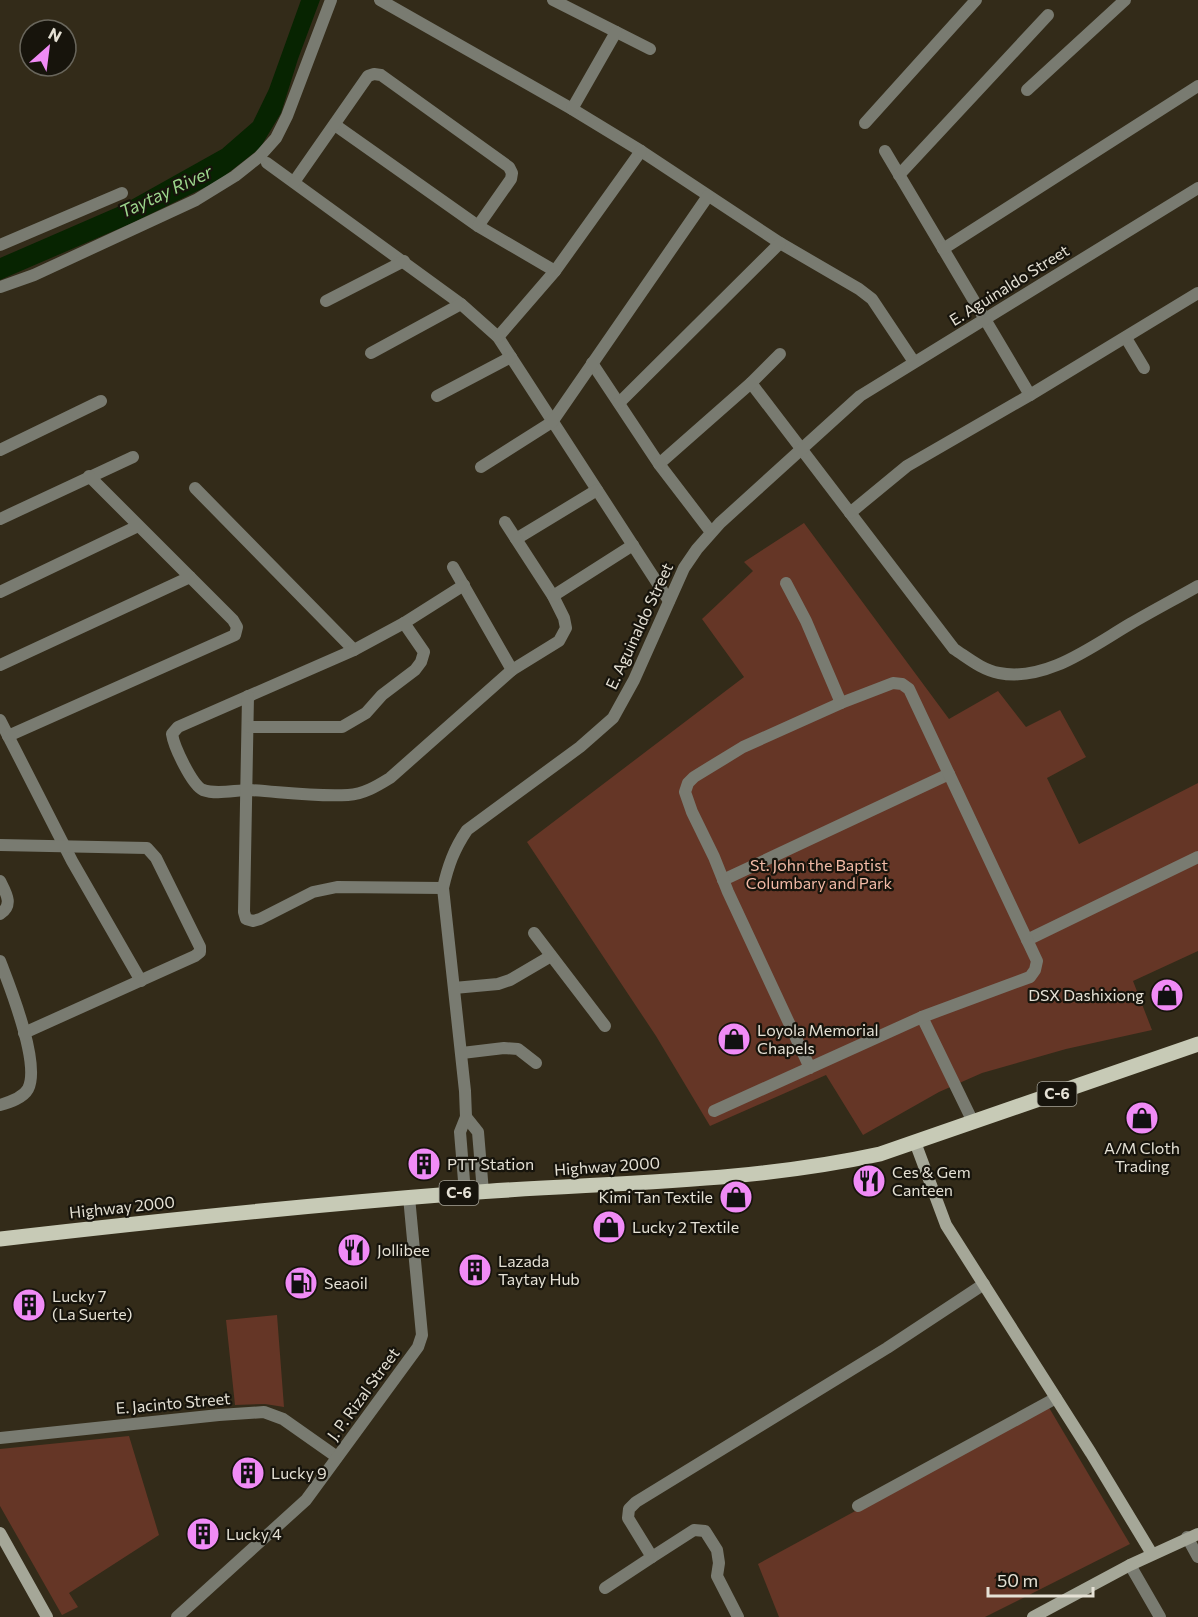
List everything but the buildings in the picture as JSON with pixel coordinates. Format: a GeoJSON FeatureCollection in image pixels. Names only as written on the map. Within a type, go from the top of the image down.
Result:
{"type":"FeatureCollection","features":[{"type":"Feature","properties":{"kind":"main road","name":"Highway 2000"},"geometry":{"type":"LineString","coordinates":[[0,1239],[264,1210],[409,1197],[751,1174],[844,1162],[880,1154],[1198,1044]]}},
{"type":"Feature","properties":{"kind":"street"},"geometry":{"type":"LineString","coordinates":[[0,287],[34,275],[196,200],[235,176],[259,157],[276,138],[287,116],[331,0]]}},
{"type":"Feature","properties":{"kind":"street"},"geometry":{"type":"LineString","coordinates":[[380,0],[572,109],[641,151],[780,243],[859,289],[872,299],[914,362]]}},
{"type":"Feature","properties":{"kind":"street"},"geometry":{"type":"LineString","coordinates":[[553,0],[650,49]]}},
{"type":"Feature","properties":{"kind":"street"},"geometry":{"type":"LineString","coordinates":[[865,123],[976,0]]}},
{"type":"Feature","properties":{"kind":"street"},"geometry":{"type":"LineString","coordinates":[[1027,90],[1125,0]]}},
{"type":"Feature","properties":{"kind":"street"},"geometry":{"type":"LineString","coordinates":[[899,175],[1048,15]]}},
{"type":"Feature","properties":{"kind":"street"},"geometry":{"type":"LineString","coordinates":[[572,109],[616,32]]}},
{"type":"Feature","properties":{"kind":"street"},"geometry":{"type":"LineString","coordinates":[[294,182],[368,76],[381,75],[509,166],[512,172],[511,179],[478,226]]}},
{"type":"Feature","properties":{"kind":"street"},"geometry":{"type":"LineString","coordinates":[[943,249],[1198,86]]}},
{"type":"Feature","properties":{"kind":"street"},"geometry":{"type":"LineString","coordinates":[[335,125],[478,226],[555,271]]}},
{"type":"Feature","properties":{"kind":"street"},"geometry":{"type":"LineString","coordinates":[[498,337],[555,271],[641,151]]}},
{"type":"Feature","properties":{"kind":"street"},"geometry":{"type":"LineString","coordinates":[[885,152],[1030,395]]}},
{"type":"Feature","properties":{"kind":"street"},"geometry":{"type":"LineString","coordinates":[[267,163],[405,261],[461,304],[498,337],[669,601]]}},
{"type":"Feature","properties":{"kind":"street","name":"E. Aguinaldo Street"},"geometry":{"type":"LineString","coordinates":[[465,1193],[460,1132],[466,1117],[462,1053],[443,888],[448,864],[467,830],[580,747],[613,718],[634,680],[684,568],[711,532],[860,396],[1198,188]]}},
{"type":"Feature","properties":{"kind":"street"},"geometry":{"type":"LineString","coordinates":[[0,245],[122,193]]}},
{"type":"Feature","properties":{"kind":"street"},"geometry":{"type":"LineString","coordinates":[[481,467],[552,422],[708,196]]}},
{"type":"Feature","properties":{"kind":"street"},"geometry":{"type":"LineString","coordinates":[[619,402],[780,243]]}},
{"type":"Feature","properties":{"kind":"street"},"geometry":{"type":"LineString","coordinates":[[326,302],[405,261]]}},
{"type":"Feature","properties":{"kind":"street"},"geometry":{"type":"LineString","coordinates":[[850,513],[907,466],[1126,338],[1198,293]]}},
{"type":"Feature","properties":{"kind":"street"},"geometry":{"type":"LineString","coordinates":[[371,353],[461,304]]}},
{"type":"Feature","properties":{"kind":"street"},"geometry":{"type":"LineString","coordinates":[[1126,338],[1144,368]]}},
{"type":"Feature","properties":{"kind":"street"},"geometry":{"type":"LineString","coordinates":[[659,464],[751,383],[780,354]]}},
{"type":"Feature","properties":{"kind":"street"},"geometry":{"type":"LineString","coordinates":[[437,396],[511,357]]}},
{"type":"Feature","properties":{"kind":"street"},"geometry":{"type":"LineString","coordinates":[[592,363],[659,464],[711,532]]}},
{"type":"Feature","properties":{"kind":"street"},"geometry":{"type":"LineString","coordinates":[[751,383],[954,649],[975,663],[997,673],[1020,675],[1062,662],[1198,586]]}},
{"type":"Feature","properties":{"kind":"street"},"geometry":{"type":"LineString","coordinates":[[0,450],[101,401]]}},
{"type":"Feature","properties":{"kind":"street"},"geometry":{"type":"LineString","coordinates":[[0,519],[133,457]]}},
{"type":"Feature","properties":{"kind":"street"},"geometry":{"type":"LineString","coordinates":[[8,736],[235,635],[237,627],[233,620],[90,476]]}},
{"type":"Feature","properties":{"kind":"street"},"geometry":{"type":"LineString","coordinates":[[195,489],[354,650]]}},
{"type":"Feature","properties":{"kind":"street"},"geometry":{"type":"LineString","coordinates":[[516,539],[597,490]]}},
{"type":"Feature","properties":{"kind":"street"},"geometry":{"type":"LineString","coordinates":[[464,585],[404,623],[354,650],[178,726],[172,734],[173,744],[195,784],[202,789],[214,791],[247,790],[349,795],[370,791],[390,778],[512,670],[560,641],[566,628],[564,618],[553,596],[505,522]]}},
{"type":"Feature","properties":{"kind":"street"},"geometry":{"type":"LineString","coordinates":[[0,592],[138,526]]}},
{"type":"Feature","properties":{"kind":"street"},"geometry":{"type":"LineString","coordinates":[[553,596],[633,545]]}},
{"type":"Feature","properties":{"kind":"street"},"geometry":{"type":"LineString","coordinates":[[453,567],[512,670]]}},
{"type":"Feature","properties":{"kind":"street"},"geometry":{"type":"LineString","coordinates":[[0,665],[190,577]]}},
{"type":"Feature","properties":{"kind":"street"},"geometry":{"type":"LineString","coordinates":[[786,583],[806,621],[841,703]]}},
{"type":"Feature","properties":{"kind":"street"},"geometry":{"type":"LineString","coordinates":[[249,727],[342,727],[366,713],[382,695],[415,670],[421,662],[424,651],[404,623]]}},
{"type":"Feature","properties":{"kind":"street"},"geometry":{"type":"LineString","coordinates":[[714,1111],[810,1068],[922,1017],[1030,977],[1035,970],[1037,961],[909,689],[902,684],[893,683],[841,703],[743,747],[688,783],[685,792],[692,812],[810,1068]]}},
{"type":"Feature","properties":{"kind":"street"},"geometry":{"type":"LineString","coordinates":[[248,696],[244,912],[246,919],[253,921],[260,919],[313,892],[337,887],[443,888]]}},
{"type":"Feature","properties":{"kind":"street"},"geometry":{"type":"LineString","coordinates":[[0,720],[64,846],[141,981]]}},
{"type":"Feature","properties":{"kind":"street"},"geometry":{"type":"LineString","coordinates":[[723,880],[949,774]]}},
{"type":"Feature","properties":{"kind":"street"},"geometry":{"type":"LineString","coordinates":[[0,845],[147,848],[156,858],[199,941],[200,952],[195,956],[24,1033]]}},
{"type":"Feature","properties":{"kind":"street"},"geometry":{"type":"LineString","coordinates":[[1027,940],[1198,856]]}},
{"type":"Feature","properties":{"kind":"street"},"geometry":{"type":"LineString","coordinates":[[0,881],[8,898],[8,905],[0,914]]}},
{"type":"Feature","properties":{"kind":"street"},"geometry":{"type":"LineString","coordinates":[[534,933],[605,1026]]}},
{"type":"Feature","properties":{"kind":"street"},"geometry":{"type":"LineString","coordinates":[[454,988],[498,984],[510,980],[551,956]]}},
{"type":"Feature","properties":{"kind":"street"},"geometry":{"type":"LineString","coordinates":[[0,961],[24,1033],[32,1077],[27,1090],[14,1101],[0,1104]]}},
{"type":"Feature","properties":{"kind":"street"},"geometry":{"type":"LineString","coordinates":[[922,1017],[973,1122]]}},
{"type":"Feature","properties":{"kind":"street"},"geometry":{"type":"LineString","coordinates":[[462,1053],[504,1047],[518,1049],[536,1063]]}},
{"type":"Feature","properties":{"kind":"street","name":"E. Aguinaldo Street"},"geometry":{"type":"LineString","coordinates":[[466,1117],[478,1132],[483,1192]]}},
{"type":"Feature","properties":{"kind":"street"},"geometry":{"type":"LineString","coordinates":[[915,1142],[946,1225],[1152,1554]]}},
{"type":"Feature","properties":{"kind":"street","name":"J. P. Rizal Street"},"geometry":{"type":"LineString","coordinates":[[177,1617],[306,1500],[418,1347],[422,1335],[409,1197]]}},
{"type":"Feature","properties":{"kind":"street"},"geometry":{"type":"LineString","coordinates":[[652,1557],[628,1518],[629,1509],[636,1502],[888,1348],[984,1284]]}},
{"type":"Feature","properties":{"kind":"street"},"geometry":{"type":"LineString","coordinates":[[858,1506],[1056,1398]]}},
{"type":"Feature","properties":{"kind":"street","name":"E. Jacinto Street"},"geometry":{"type":"LineString","coordinates":[[0,1438],[196,1417],[264,1413],[283,1419],[337,1457]]}},
{"type":"Feature","properties":{"kind":"street"},"geometry":{"type":"LineString","coordinates":[[605,1588],[694,1530],[705,1531],[717,1550],[719,1563],[717,1576],[738,1617]]}},
{"type":"Feature","properties":{"kind":"street"},"geometry":{"type":"LineString","coordinates":[[0,1533],[47,1617]]}},
{"type":"Feature","properties":{"kind":"street"},"geometry":{"type":"LineString","coordinates":[[1033,1617],[1194,1533],[1198,1557]]}},
{"type":"Feature","properties":{"kind":"street"},"geometry":{"type":"LineString","coordinates":[[1130,1565],[1160,1617]]}},
{"type":"Feature","properties":{"kind":"green space","name":"St. John the Baptist Columbary and Park"},"geometry":{"type":"Polygon","coordinates":[[[804,523],[949,719],[998,691],[1026,727],[1060,710],[1086,757],[1047,778],[1079,844],[1198,783],[1198,951],[1133,981],[1152,1030],[1066,1049],[982,1073],[939,1092],[863,1135],[826,1075],[710,1126],[656,1036],[527,842],[744,677],[702,619],[753,571],[744,562],[804,523]]]}},
{"type":"Feature","properties":{"kind":"green space"},"geometry":{"type":"Polygon","coordinates":[[[277,1315],[284,1407],[265,1404],[235,1405],[226,1320],[277,1315]]]}},
{"type":"Feature","properties":{"kind":"green space"},"geometry":{"type":"Polygon","coordinates":[[[1048,1406],[1130,1544],[985,1617],[779,1617],[758,1564],[1048,1406]]]}},
{"type":"Feature","properties":{"kind":"green space"},"geometry":{"type":"Polygon","coordinates":[[[129,1436],[159,1535],[69,1593],[78,1607],[62,1615],[0,1506],[0,1449],[129,1436]]]}},
{"type":"Feature","properties":{"kind":"water","name":"Taytay River"},"geometry":{"type":"Polygon","coordinates":[[[301,0],[320,0],[281,113],[260,148],[218,181],[132,223],[0,280],[0,258],[122,205],[222,149],[253,122],[269,89],[301,0]]]}},
{"type":"Feature","properties":{"kind":"place","name":"DSX Dashixiong"},"geometry":{"type":"Point","coordinates":[1167,995]}},
{"type":"Feature","properties":{"kind":"place","name":"Loyola Memorial Chapels"},"geometry":{"type":"Point","coordinates":[734,1039]}},
{"type":"Feature","properties":{"kind":"place","name":"A/M Cloth Trading"},"geometry":{"type":"Point","coordinates":[1142,1118]}},
{"type":"Feature","properties":{"kind":"place","name":"PTT Station"},"geometry":{"type":"Point","coordinates":[424,1164]}},
{"type":"Feature","properties":{"kind":"place","name":"Ces & Gem Canteen"},"geometry":{"type":"Point","coordinates":[869,1181]}},
{"type":"Feature","properties":{"kind":"place","name":"Kimi Tan Textile"},"geometry":{"type":"Point","coordinates":[736,1197]}},
{"type":"Feature","properties":{"kind":"place","name":"Lucky 2 Textile"},"geometry":{"type":"Point","coordinates":[609,1227]}},
{"type":"Feature","properties":{"kind":"place","name":"Jollibee"},"geometry":{"type":"Point","coordinates":[354,1250]}},
{"type":"Feature","properties":{"kind":"place","name":"Lazada Taytay Hub"},"geometry":{"type":"Point","coordinates":[475,1270]}},
{"type":"Feature","properties":{"kind":"place","name":"Seaoil"},"geometry":{"type":"Point","coordinates":[301,1283]}},
{"type":"Feature","properties":{"kind":"place","name":"Lucky 7 (La Suerte)"},"geometry":{"type":"Point","coordinates":[29,1305]}},
{"type":"Feature","properties":{"kind":"place","name":"Lucky 9"},"geometry":{"type":"Point","coordinates":[248,1473]}},
{"type":"Feature","properties":{"kind":"place","name":"Lucky 4"},"geometry":{"type":"Point","coordinates":[203,1534]}}]}
